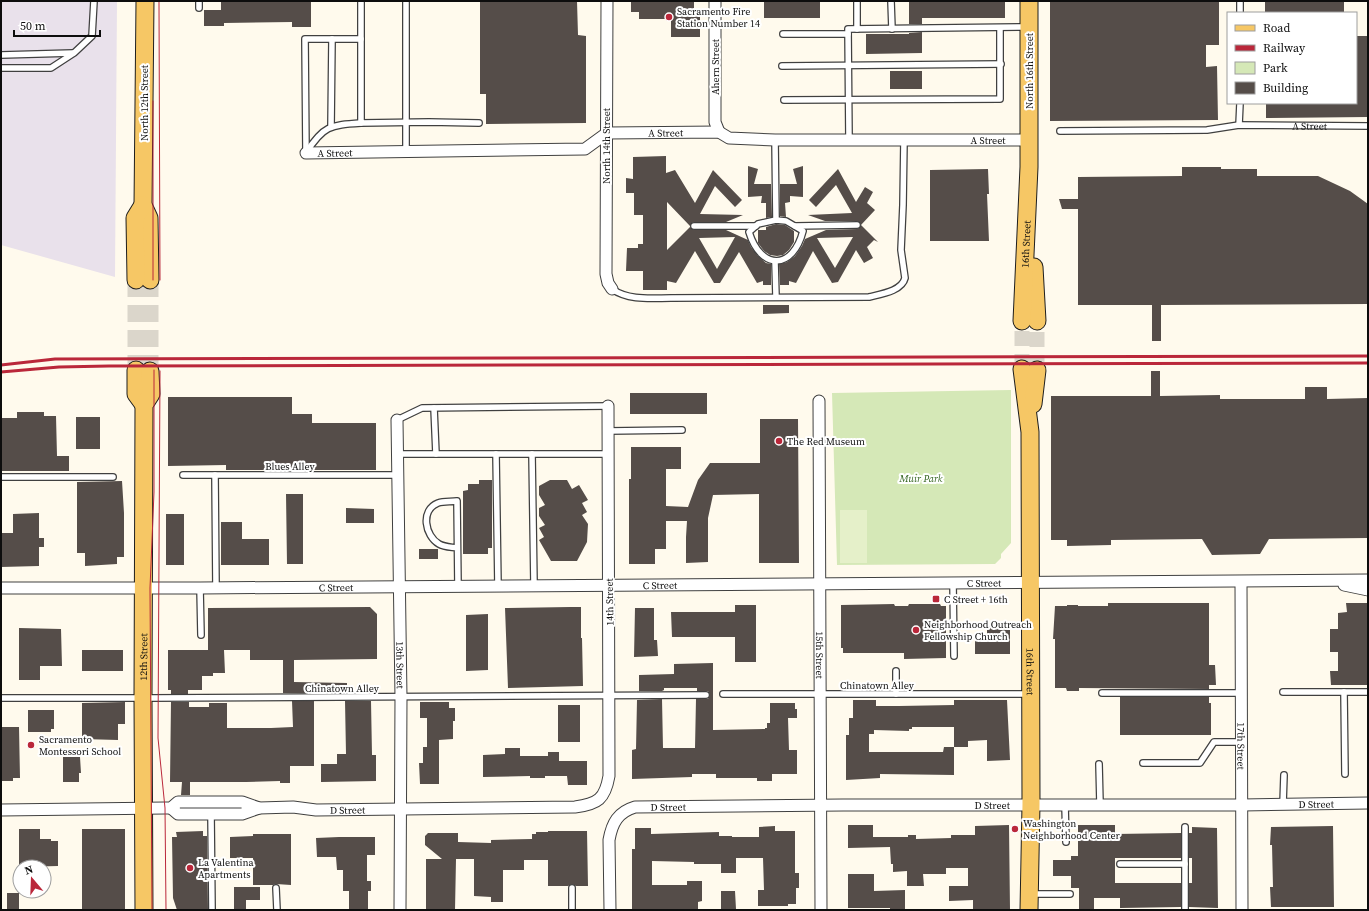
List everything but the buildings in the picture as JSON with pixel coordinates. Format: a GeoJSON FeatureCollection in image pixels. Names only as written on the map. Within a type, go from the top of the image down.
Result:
{"type":"FeatureCollection","features":[{"type":"Feature","properties":{"kind":"main road","name":"North 12th Street"},"geometry":{"type":"LineString","coordinates":[[143,280],[150,218],[143,205],[145,1]]}},
{"type":"Feature","properties":{"kind":"main road","name":"North 16th Street"},"geometry":{"type":"LineString","coordinates":[[1029,1],[1029,140]]}},
{"type":"Feature","properties":{"kind":"main road","name":"16th Street"},"geometry":{"type":"LineString","coordinates":[[1029,140],[1030,321]]}},
{"type":"Feature","properties":{"kind":"main road","name":"16th Street"},"geometry":{"type":"LineString","coordinates":[[1029,902],[1031,804],[1030,369]]}},
{"type":"Feature","properties":{"kind":"main road","name":"12th Street"},"geometry":{"type":"LineString","coordinates":[[143,370],[151,394],[144,405],[144,910]]}},
{"type":"Feature","properties":{"kind":"street","name":"North 14th Street"},"geometry":{"type":"LineString","coordinates":[[607,1],[606,274],[608,283],[612,289]]}},
{"type":"Feature","properties":{"kind":"street","name":"Ahern Street"},"geometry":{"type":"LineString","coordinates":[[715,1],[715,122],[719,132]]}},
{"type":"Feature","properties":{"kind":"street","name":"A Street"},"geometry":{"type":"LineString","coordinates":[[306,154],[585,150],[606,133],[719,132],[729,138],[775,140],[1029,140]]}},
{"type":"Feature","properties":{"kind":"street","name":"15th Street"},"geometry":{"type":"LineString","coordinates":[[819,401],[822,805],[821,910]]}},
{"type":"Feature","properties":{"kind":"street","name":"14th Street"},"geometry":{"type":"LineString","coordinates":[[602,798],[608,785],[609,776],[608,406]]}},
{"type":"Feature","properties":{"kind":"street","name":"13th Street"},"geometry":{"type":"LineString","coordinates":[[397,420],[401,697],[400,910]]}},
{"type":"Feature","properties":{"kind":"street","name":"C Street"},"geometry":{"type":"LineString","coordinates":[[1318,580],[1368,590]]}},
{"type":"Feature","properties":{"kind":"street","name":"C Street"},"geometry":{"type":"LineString","coordinates":[[1,588],[609,586],[1368,580]]}},
{"type":"Feature","properties":{"kind":"street","name":"17th Street"},"geometry":{"type":"LineString","coordinates":[[1241,582],[1242,910]]}},
{"type":"Feature","properties":{"kind":"street","name":"D Street"},"geometry":{"type":"LineString","coordinates":[[171,808],[178,814],[242,814],[259,808],[293,807],[316,810],[575,807],[596,802],[602,798]]}},
{"type":"Feature","properties":{"kind":"street","name":"D Street"},"geometry":{"type":"LineString","coordinates":[[1,810],[171,808],[178,802],[242,802],[259,808]]}},
{"type":"Feature","properties":{"kind":"street","name":"D Street"},"geometry":{"type":"LineString","coordinates":[[610,910],[609,840],[612,824],[619,815],[628,809],[643,807],[822,805],[1242,805],[1368,803]]}},
{"type":"Feature","properties":{"kind":"lane"},"geometry":{"type":"LineString","coordinates":[[1,68],[51,68],[74,53],[92,36],[94,1]]}},
{"type":"Feature","properties":{"kind":"lane"},"geometry":{"type":"LineString","coordinates":[[199,1],[199,8]]}},
{"type":"Feature","properties":{"kind":"lane"},"geometry":{"type":"LineString","coordinates":[[361,1],[361,123]]}},
{"type":"Feature","properties":{"kind":"lane"},"geometry":{"type":"LineString","coordinates":[[406,1],[406,152]]}},
{"type":"Feature","properties":{"kind":"lane"},"geometry":{"type":"LineString","coordinates":[[857,1],[858,29]]}},
{"type":"Feature","properties":{"kind":"lane"},"geometry":{"type":"LineString","coordinates":[[891,1],[892,29]]}},
{"type":"Feature","properties":{"kind":"lane"},"geometry":{"type":"LineString","coordinates":[[1240,1],[1240,12]]}},
{"type":"Feature","properties":{"kind":"lane"},"geometry":{"type":"LineString","coordinates":[[850,140],[848,100],[848,29],[1030,27]]}},
{"type":"Feature","properties":{"kind":"lane"},"geometry":{"type":"LineString","coordinates":[[784,100],[1000,99],[1000,28]]}},
{"type":"Feature","properties":{"kind":"lane"},"geometry":{"type":"LineString","coordinates":[[783,34],[848,34]]}},
{"type":"Feature","properties":{"kind":"lane"},"geometry":{"type":"LineString","coordinates":[[306,154],[305,39],[361,39]]}},
{"type":"Feature","properties":{"kind":"lane"},"geometry":{"type":"LineString","coordinates":[[331,127],[332,39]]}},
{"type":"Feature","properties":{"kind":"lane"},"geometry":{"type":"LineString","coordinates":[[1,55],[74,53]]}},
{"type":"Feature","properties":{"kind":"lane"},"geometry":{"type":"LineString","coordinates":[[782,66],[1000,64]]}},
{"type":"Feature","properties":{"kind":"lane"},"geometry":{"type":"LineString","coordinates":[[1239,125],[1240,104]]}},
{"type":"Feature","properties":{"kind":"lane"},"geometry":{"type":"LineString","coordinates":[[306,154],[317,137],[338,124],[406,122],[479,123]]}},
{"type":"Feature","properties":{"kind":"lane","name":"A Street"},"geometry":{"type":"LineString","coordinates":[[1060,131],[1207,130],[1239,125],[1368,126]]}},
{"type":"Feature","properties":{"kind":"lane"},"geometry":{"type":"LineString","coordinates":[[775,140],[776,220]]}},
{"type":"Feature","properties":{"kind":"lane"},"geometry":{"type":"LineString","coordinates":[[612,289],[626,296],[641,298],[869,297],[894,289],[904,282],[905,273],[901,250],[904,140]]}},
{"type":"Feature","properties":{"kind":"lane"},"geometry":{"type":"LineString","coordinates":[[776,220],[786,221],[803,231],[800,241],[792,252],[788,256],[775,262],[759,253],[749,232],[756,226],[765,222],[776,220]]}},
{"type":"Feature","properties":{"kind":"lane"},"geometry":{"type":"LineString","coordinates":[[795,226],[857,225]]}},
{"type":"Feature","properties":{"kind":"lane"},"geometry":{"type":"LineString","coordinates":[[694,226],[756,226]]}},
{"type":"Feature","properties":{"kind":"lane"},"geometry":{"type":"LineString","coordinates":[[775,262],[776,297]]}},
{"type":"Feature","properties":{"kind":"lane"},"geometry":{"type":"LineString","coordinates":[[397,420],[422,408],[608,406]]}},
{"type":"Feature","properties":{"kind":"lane"},"geometry":{"type":"LineString","coordinates":[[434,408],[436,454]]}},
{"type":"Feature","properties":{"kind":"lane"},"geometry":{"type":"LineString","coordinates":[[608,431],[682,430]]}},
{"type":"Feature","properties":{"kind":"lane"},"geometry":{"type":"LineString","coordinates":[[397,454],[609,454]]}},
{"type":"Feature","properties":{"kind":"lane"},"geometry":{"type":"LineString","coordinates":[[496,454],[498,586]]}},
{"type":"Feature","properties":{"kind":"lane"},"geometry":{"type":"LineString","coordinates":[[532,454],[534,586]]}},
{"type":"Feature","properties":{"kind":"lane","name":"Blues Alley"},"geometry":{"type":"LineString","coordinates":[[184,475],[397,475]]}},
{"type":"Feature","properties":{"kind":"lane"},"geometry":{"type":"LineString","coordinates":[[215,475],[216,588]]}},
{"type":"Feature","properties":{"kind":"lane"},"geometry":{"type":"LineString","coordinates":[[1,477],[113,476]]}},
{"type":"Feature","properties":{"kind":"lane"},"geometry":{"type":"LineString","coordinates":[[457,548],[439,544],[430,534],[426,522],[427,516],[432,507],[438,503],[457,501],[458,586]]}},
{"type":"Feature","properties":{"kind":"lane"},"geometry":{"type":"LineString","coordinates":[[953,583],[954,656]]}},
{"type":"Feature","properties":{"kind":"lane"},"geometry":{"type":"LineString","coordinates":[[200,588],[201,635]]}},
{"type":"Feature","properties":{"kind":"lane"},"geometry":{"type":"LineString","coordinates":[[896,671],[896,694]]}},
{"type":"Feature","properties":{"kind":"lane"},"geometry":{"type":"LineString","coordinates":[[1102,693],[1241,692]]}},
{"type":"Feature","properties":{"kind":"lane"},"geometry":{"type":"LineString","coordinates":[[1283,692],[1368,692]]}},
{"type":"Feature","properties":{"kind":"lane"},"geometry":{"type":"LineString","coordinates":[[1344,692],[1345,774]]}},
{"type":"Feature","properties":{"kind":"lane","name":"Chinatown Alley"},"geometry":{"type":"LineString","coordinates":[[723,694],[1031,694]]}},
{"type":"Feature","properties":{"kind":"lane","name":"Chinatown Alley"},"geometry":{"type":"LineString","coordinates":[[1,698],[706,695]]}},
{"type":"Feature","properties":{"kind":"lane"},"geometry":{"type":"LineString","coordinates":[[1143,763],[1200,763],[1214,742],[1241,742]]}},
{"type":"Feature","properties":{"kind":"lane"},"geometry":{"type":"LineString","coordinates":[[1099,764],[1100,804]]}},
{"type":"Feature","properties":{"kind":"lane"},"geometry":{"type":"LineString","coordinates":[[1283,804],[1284,775]]}},
{"type":"Feature","properties":{"kind":"lane"},"geometry":{"type":"LineString","coordinates":[[1065,805],[1066,842]]}},
{"type":"Feature","properties":{"kind":"lane"},"geometry":{"type":"LineString","coordinates":[[211,814],[212,910]]}},
{"type":"Feature","properties":{"kind":"lane"},"geometry":{"type":"LineString","coordinates":[[1185,827],[1185,910]]}},
{"type":"Feature","properties":{"kind":"lane"},"geometry":{"type":"LineString","coordinates":[[1120,864],[1185,864]]}},
{"type":"Feature","properties":{"kind":"lane"},"geometry":{"type":"LineString","coordinates":[[276,888],[277,910]]}},
{"type":"Feature","properties":{"kind":"lane"},"geometry":{"type":"LineString","coordinates":[[572,888],[572,910]]}},
{"type":"Feature","properties":{"kind":"lane"},"geometry":{"type":"LineString","coordinates":[[1029,902],[1070,894]]}},
{"type":"Feature","properties":{"kind":"shaded area"},"geometry":{"type":"Polygon","coordinates":[[[1,1],[117,1],[115,277],[1,245],[1,1]]]}},
{"type":"Feature","properties":{"kind":"green space","name":"Muir Park"},"geometry":{"type":"Polygon","coordinates":[[[1011,390],[1011,543],[1001,554],[1001,558],[995,564],[837,565],[832,393],[1011,390]]]}},
{"type":"Feature","properties":{"kind":"green space"},"geometry":{"type":"Polygon","coordinates":[[[840,510],[867,510],[867,563],[840,563],[840,510]]]}},
{"type":"Feature","properties":{"kind":"tunnel"},"geometry":{"type":"LineString","coordinates":[[136,280],[136,370]]}},
{"type":"Feature","properties":{"kind":"tunnel"},"geometry":{"type":"LineString","coordinates":[[150,280],[150,371]]}},
{"type":"Feature","properties":{"kind":"tunnel"},"geometry":{"type":"LineString","coordinates":[[1022,321],[1022,369]]}},
{"type":"Feature","properties":{"kind":"tunnel"},"geometry":{"type":"LineString","coordinates":[[1037,321],[1037,370]]}},
{"type":"Feature","properties":{"kind":"tram line"},"geometry":{"type":"LineString","coordinates":[[159,1],[160,280]]}},
{"type":"Feature","properties":{"kind":"tram line"},"geometry":{"type":"LineString","coordinates":[[153,101],[153,280]]}},
{"type":"Feature","properties":{"kind":"tram line"},"geometry":{"type":"LineString","coordinates":[[152,910],[150,588],[154,492],[154,370]]}},
{"type":"Feature","properties":{"kind":"tram line"},"geometry":{"type":"LineString","coordinates":[[160,371],[158,738],[165,808],[166,910]]}},
{"type":"Feature","properties":{"kind":"railway"},"geometry":{"type":"LineString","coordinates":[[1,365],[55,359],[1368,356]]}},
{"type":"Feature","properties":{"kind":"railway"},"geometry":{"type":"LineString","coordinates":[[1,372],[59,367],[109,366],[1368,363]]}},
{"type":"Feature","properties":{"kind":"place","name":"Sacramento Fire Station Number 14"},"geometry":{"type":"Point","coordinates":[669,17]}},
{"type":"Feature","properties":{"kind":"place","name":"The Red Museum"},"geometry":{"type":"Point","coordinates":[779,441]}},
{"type":"Feature","properties":{"kind":"place","name":"C Street + 16th"},"geometry":{"type":"Point","coordinates":[936,599]}},
{"type":"Feature","properties":{"kind":"place","name":"Neighborhood Outreach Fellowship Church"},"geometry":{"type":"Point","coordinates":[916,630]}},
{"type":"Feature","properties":{"kind":"place","name":"Sacramento Montessori School"},"geometry":{"type":"Point","coordinates":[31,745]}},
{"type":"Feature","properties":{"kind":"place","name":"Washington Neighborhood Center"},"geometry":{"type":"Point","coordinates":[1015,829]}},
{"type":"Feature","properties":{"kind":"place","name":"La Valentina Apartments"},"geometry":{"type":"Point","coordinates":[190,868]}}]}
